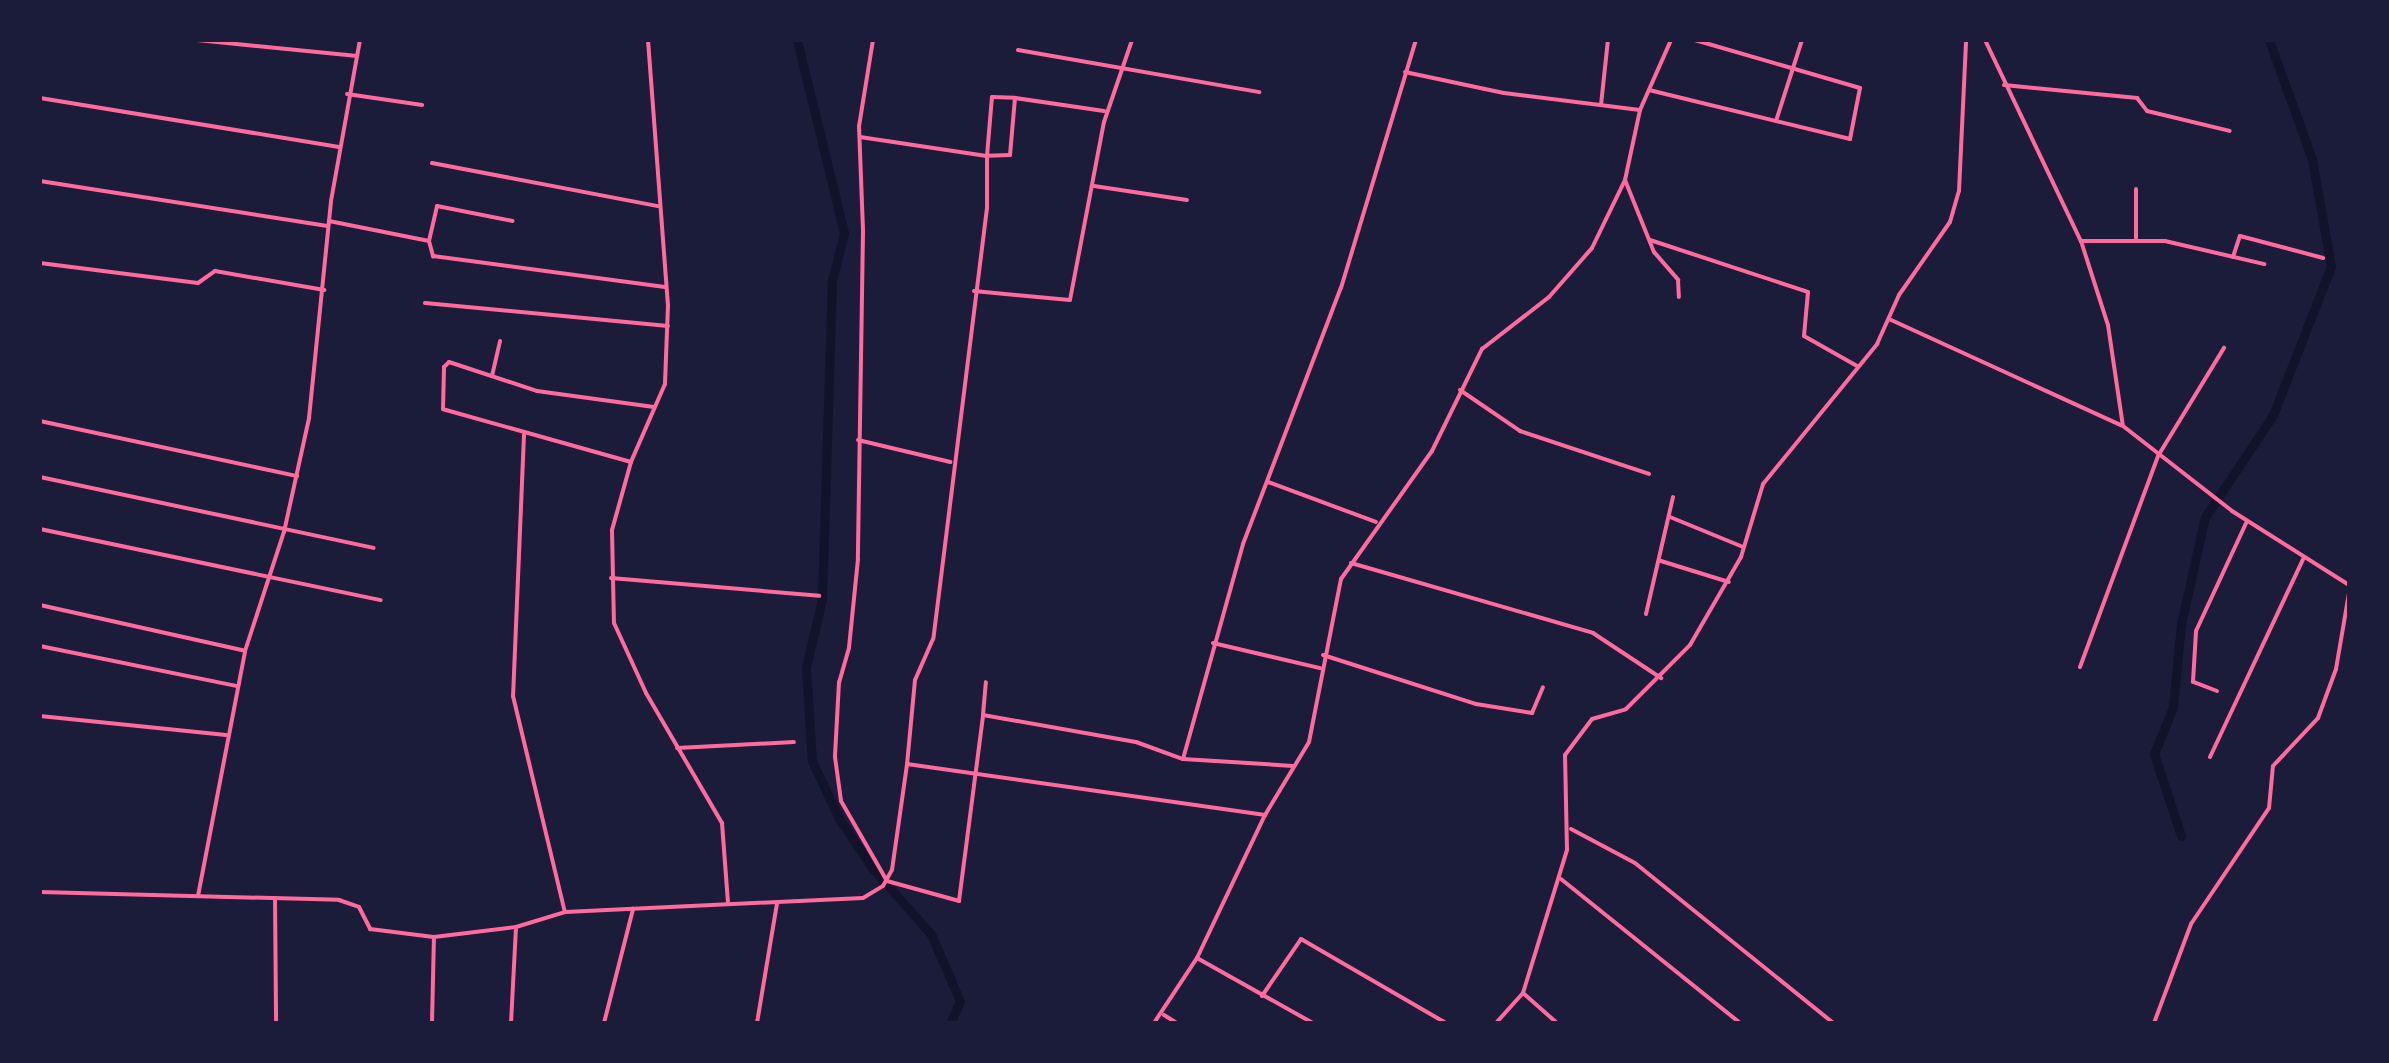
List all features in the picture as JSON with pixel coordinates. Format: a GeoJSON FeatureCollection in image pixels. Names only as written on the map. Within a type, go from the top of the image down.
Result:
{"type":"FeatureCollection","features":[{"type":"Feature","properties":{"kind":"street"},"geometry":{"type":"LineString","coordinates":[[197,40],[357,56]]}},
{"type":"Feature","properties":{"kind":"street"},"geometry":{"type":"LineString","coordinates":[[198,896],[226,734],[245,651],[298,476],[324,290],[328,224],[347,94],[360,40]]}},
{"type":"Feature","properties":{"kind":"street"},"geometry":{"type":"LineString","coordinates":[[648,40],[668,326],[665,384],[631,462],[612,530],[614,623],[677,748],[722,823],[728,903]]}},
{"type":"Feature","properties":{"kind":"street"},"geometry":{"type":"LineString","coordinates":[[873,40],[859,136],[858,558],[850,648],[839,682],[836,783],[886,881],[959,902],[978,773],[986,682]]}},
{"type":"Feature","properties":{"kind":"street"},"geometry":{"type":"LineString","coordinates":[[974,291],[1070,300],[1106,111],[1132,40]]}},
{"type":"Feature","properties":{"kind":"street"},"geometry":{"type":"LineString","coordinates":[[1183,759],[1213,644],[1268,482],[1341,288],[1416,40]]}},
{"type":"Feature","properties":{"kind":"street"},"geometry":{"type":"LineString","coordinates":[[1601,105],[1608,40]]}},
{"type":"Feature","properties":{"kind":"street"},"geometry":{"type":"LineString","coordinates":[[1154,1023],[1196,958],[1265,815],[1311,735],[1332,603],[1351,563],[1432,451],[1460,390],[1492,336],[1549,298],[1580,265],[1625,180],[1640,110],[1670,40]]}},
{"type":"Feature","properties":{"kind":"street"},"geometry":{"type":"LineString","coordinates":[[1649,90],[1850,140],[1860,88],[1695,40]]}},
{"type":"Feature","properties":{"kind":"street"},"geometry":{"type":"LineString","coordinates":[[1775,122],[1802,40]]}},
{"type":"Feature","properties":{"kind":"street"},"geometry":{"type":"LineString","coordinates":[[1496,1023],[1522,993],[1560,877],[1571,829],[1564,754],[1592,719],[1626,709],[1661,678],[1728,582],[1763,484],[1857,366],[1956,208],[1966,40]]}},
{"type":"Feature","properties":{"kind":"street"},"geometry":{"type":"LineString","coordinates":[[1985,40],[2081,240],[2108,326],[2122,426]]}},
{"type":"Feature","properties":{"kind":"street"},"geometry":{"type":"LineString","coordinates":[[1018,50],[1119,72],[1259,92]]}},
{"type":"Feature","properties":{"kind":"street"},"geometry":{"type":"LineString","coordinates":[[1405,72],[1640,110]]}},
{"type":"Feature","properties":{"kind":"street"},"geometry":{"type":"LineString","coordinates":[[2004,85],[2138,98],[2147,111],[2230,131]]}},
{"type":"Feature","properties":{"kind":"street"},"geometry":{"type":"LineString","coordinates":[[347,94],[422,105]]}},
{"type":"Feature","properties":{"kind":"street"},"geometry":{"type":"LineString","coordinates":[[40,98],[339,147]]}},
{"type":"Feature","properties":{"kind":"street"},"geometry":{"type":"LineString","coordinates":[[859,136],[987,156],[1010,155],[1014,98]]}},
{"type":"Feature","properties":{"kind":"street"},"geometry":{"type":"LineString","coordinates":[[40,892],[350,902],[370,929],[434,937],[516,927],[565,912],[863,898],[886,881],[896,856],[915,680],[933,639],[974,291],[987,156],[988,100],[1014,98],[1106,111]]}},
{"type":"Feature","properties":{"kind":"street"},"geometry":{"type":"LineString","coordinates":[[432,163],[660,206]]}},
{"type":"Feature","properties":{"kind":"street"},"geometry":{"type":"LineString","coordinates":[[1625,180],[1650,240],[1678,280],[1680,298]]}},
{"type":"Feature","properties":{"kind":"street"},"geometry":{"type":"LineString","coordinates":[[40,181],[430,241]]}},
{"type":"Feature","properties":{"kind":"street"},"geometry":{"type":"LineString","coordinates":[[1094,186],[1187,200]]}},
{"type":"Feature","properties":{"kind":"street"},"geometry":{"type":"LineString","coordinates":[[2136,189],[2136,238]]}},
{"type":"Feature","properties":{"kind":"street"},"geometry":{"type":"LineString","coordinates":[[513,221],[437,206],[430,241],[433,256],[665,287]]}},
{"type":"Feature","properties":{"kind":"street"},"geometry":{"type":"LineString","coordinates":[[2233,257],[2240,236],[2323,258]]}},
{"type":"Feature","properties":{"kind":"street"},"geometry":{"type":"LineString","coordinates":[[2081,240],[2136,238],[2264,264]]}},
{"type":"Feature","properties":{"kind":"street"},"geometry":{"type":"LineString","coordinates":[[1650,240],[1808,292],[1804,336],[1857,366]]}},
{"type":"Feature","properties":{"kind":"street"},"geometry":{"type":"LineString","coordinates":[[40,264],[198,283],[215,271],[324,290]]}},
{"type":"Feature","properties":{"kind":"street"},"geometry":{"type":"LineString","coordinates":[[426,303],[668,326]]}},
{"type":"Feature","properties":{"kind":"street"},"geometry":{"type":"LineString","coordinates":[[1889,319],[2122,426],[2302,560],[2349,586]]}},
{"type":"Feature","properties":{"kind":"street"},"geometry":{"type":"LineString","coordinates":[[492,376],[500,342]]}},
{"type":"Feature","properties":{"kind":"street"},"geometry":{"type":"LineString","coordinates":[[2080,668],[2158,456],[2224,348]]}},
{"type":"Feature","properties":{"kind":"street"},"geometry":{"type":"LineString","coordinates":[[631,462],[524,435],[441,408],[446,363],[537,391],[654,407]]}},
{"type":"Feature","properties":{"kind":"street"},"geometry":{"type":"LineString","coordinates":[[1460,390],[1520,430],[1649,474]]}},
{"type":"Feature","properties":{"kind":"street"},"geometry":{"type":"LineString","coordinates":[[40,421],[298,476]]}},
{"type":"Feature","properties":{"kind":"street"},"geometry":{"type":"LineString","coordinates":[[524,435],[513,696],[565,912]]}},
{"type":"Feature","properties":{"kind":"street"},"geometry":{"type":"LineString","coordinates":[[858,440],[952,462]]}},
{"type":"Feature","properties":{"kind":"street"},"geometry":{"type":"LineString","coordinates":[[40,477],[284,532],[374,548]]}},
{"type":"Feature","properties":{"kind":"street"},"geometry":{"type":"LineString","coordinates":[[1268,482],[1377,522]]}},
{"type":"Feature","properties":{"kind":"street"},"geometry":{"type":"LineString","coordinates":[[1646,614],[1673,497]]}},
{"type":"Feature","properties":{"kind":"street"},"geometry":{"type":"LineString","coordinates":[[1670,517],[1743,546]]}},
{"type":"Feature","properties":{"kind":"street"},"geometry":{"type":"LineString","coordinates":[[2217,691],[2193,682],[2196,631],[2247,521]]}},
{"type":"Feature","properties":{"kind":"street"},"geometry":{"type":"LineString","coordinates":[[40,529],[380,600]]}},
{"type":"Feature","properties":{"kind":"street"},"geometry":{"type":"LineString","coordinates":[[2210,757],[2302,560]]}},
{"type":"Feature","properties":{"kind":"street"},"geometry":{"type":"LineString","coordinates":[[1660,561],[1728,582]]}},
{"type":"Feature","properties":{"kind":"street"},"geometry":{"type":"LineString","coordinates":[[1351,563],[1593,633],[1661,678]]}},
{"type":"Feature","properties":{"kind":"street"},"geometry":{"type":"LineString","coordinates":[[612,578],[819,596]]}},
{"type":"Feature","properties":{"kind":"street"},"geometry":{"type":"LineString","coordinates":[[2154,1023],[2198,910],[2268,808],[2273,766],[2318,718],[2336,669],[2349,593]]}},
{"type":"Feature","properties":{"kind":"street"},"geometry":{"type":"LineString","coordinates":[[40,605],[245,651]]}},
{"type":"Feature","properties":{"kind":"street"},"geometry":{"type":"LineString","coordinates":[[1213,644],[1322,669]]}},
{"type":"Feature","properties":{"kind":"street"},"geometry":{"type":"LineString","coordinates":[[40,646],[238,686]]}},
{"type":"Feature","properties":{"kind":"street"},"geometry":{"type":"LineString","coordinates":[[1323,654],[1495,707],[1532,712],[1542,687]]}},
{"type":"Feature","properties":{"kind":"street"},"geometry":{"type":"LineString","coordinates":[[984,715],[1136,742],[1183,759],[1293,766]]}},
{"type":"Feature","properties":{"kind":"street"},"geometry":{"type":"LineString","coordinates":[[40,716],[226,734]]}},
{"type":"Feature","properties":{"kind":"street"},"geometry":{"type":"LineString","coordinates":[[677,748],[794,742]]}},
{"type":"Feature","properties":{"kind":"street"},"geometry":{"type":"LineString","coordinates":[[907,764],[1265,815]]}},
{"type":"Feature","properties":{"kind":"street"},"geometry":{"type":"LineString","coordinates":[[1571,829],[1634,863],[1833,1023]]}},
{"type":"Feature","properties":{"kind":"street"},"geometry":{"type":"LineString","coordinates":[[1560,877],[1740,1023]]}},
{"type":"Feature","properties":{"kind":"street"},"geometry":{"type":"LineString","coordinates":[[276,898],[276,1020]]}},
{"type":"Feature","properties":{"kind":"street"},"geometry":{"type":"LineString","coordinates":[[757,1023],[776,903]]}},
{"type":"Feature","properties":{"kind":"street"},"geometry":{"type":"LineString","coordinates":[[604,1023],[633,908]]}},
{"type":"Feature","properties":{"kind":"street"},"geometry":{"type":"LineString","coordinates":[[511,1023],[516,927]]}},
{"type":"Feature","properties":{"kind":"street"},"geometry":{"type":"LineString","coordinates":[[432,1023],[434,937]]}},
{"type":"Feature","properties":{"kind":"street"},"geometry":{"type":"LineString","coordinates":[[1262,996],[1300,938],[1446,1023]]}},
{"type":"Feature","properties":{"kind":"street"},"geometry":{"type":"LineString","coordinates":[[1196,958],[1313,1023]]}},
{"type":"Feature","properties":{"kind":"street"},"geometry":{"type":"LineString","coordinates":[[1522,993],[1557,1023]]}},
{"type":"Feature","properties":{"kind":"street"},"geometry":{"type":"LineString","coordinates":[[1162,1014],[1178,1023]]}},
{"type":"Feature","properties":{"kind":"waterway"},"geometry":{"type":"LineString","coordinates":[[797,40],[844,233],[832,280],[822,599],[806,668],[812,761],[840,820],[873,869],[931,934],[960,1001],[950,1023]]}},
{"type":"Feature","properties":{"kind":"waterway"},"geometry":{"type":"LineString","coordinates":[[2181,836],[2154,754],[2173,707],[2181,624],[2205,517],[2273,415],[2331,266],[2312,159],[2269,40]]}}]}
